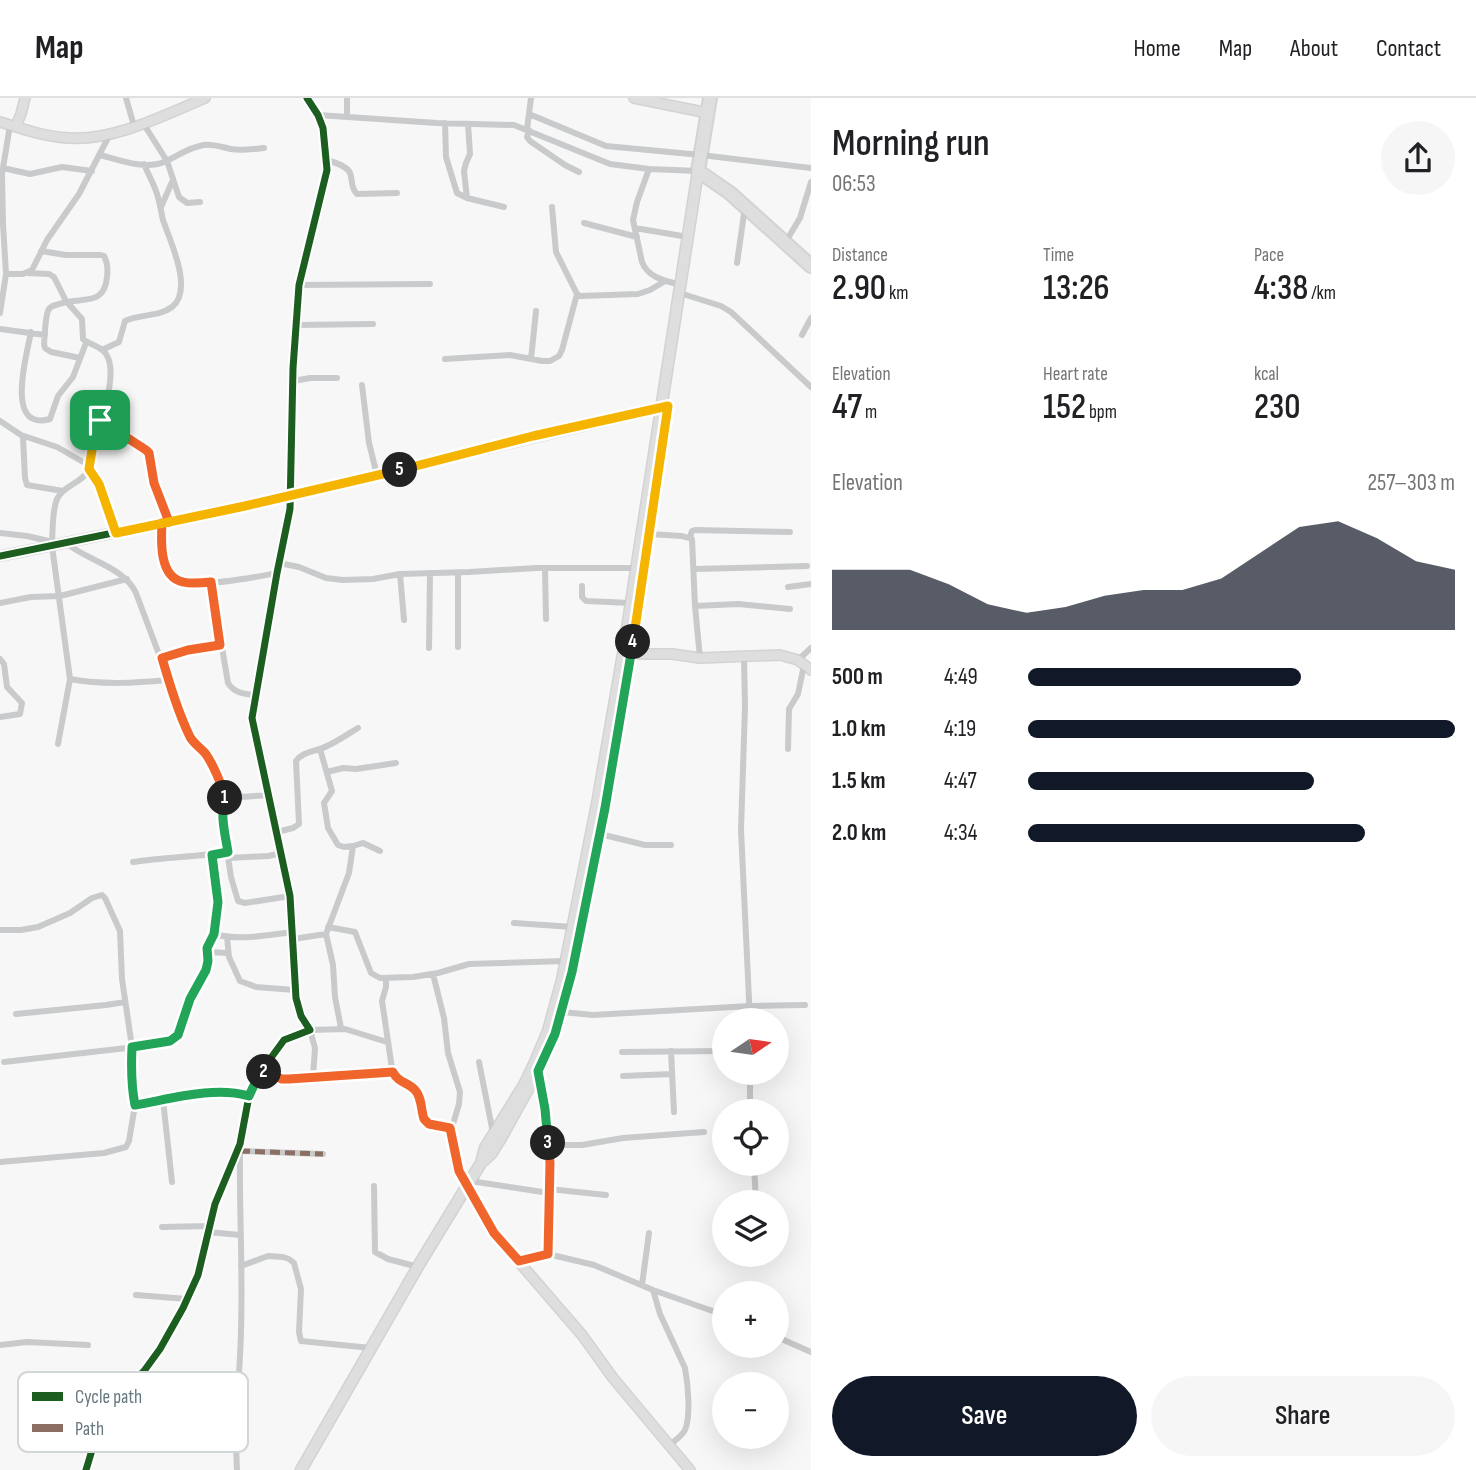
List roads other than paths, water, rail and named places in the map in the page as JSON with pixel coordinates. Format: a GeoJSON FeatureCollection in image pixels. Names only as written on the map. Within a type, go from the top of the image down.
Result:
{"type":"FeatureCollection","features":[{"type":"Feature","properties":{"kind":"highway"},"geometry":{"type":"LineString","coordinates":[[704,155],[710,98]]}},
{"type":"Feature","properties":{"kind":"highway"},"geometry":{"type":"LineString","coordinates":[[717,98],[701,173],[745,205],[811,267]]}},
{"type":"Feature","properties":{"kind":"main road"},"geometry":{"type":"LineString","coordinates":[[300,1470],[481,1163],[485,1147],[524,1085],[555,1011],[649,534],[681,285],[701,173]]}},
{"type":"Feature","properties":{"kind":"main road"},"geometry":{"type":"LineString","coordinates":[[481,1163],[501,1139],[549,1049],[572,972],[600,834],[627,654],[636,568],[686,295],[701,173]]}},
{"type":"Feature","properties":{"kind":"street"},"geometry":{"type":"LineString","coordinates":[[0,313],[6,274],[3,263],[1,201],[3,168],[9,124],[21,114],[25,98]]}},
{"type":"Feature","properties":{"kind":"street"},"geometry":{"type":"LineString","coordinates":[[126,98],[139,125],[167,161],[178,197],[187,203],[200,202]]}},
{"type":"Feature","properties":{"kind":"street"},"geometry":{"type":"LineString","coordinates":[[9,124],[47,135],[86,138],[139,125],[181,103],[205,98]]}},
{"type":"Feature","properties":{"kind":"street"},"geometry":{"type":"LineString","coordinates":[[307,98],[318,115],[325,138],[326,179],[299,285],[293,381],[291,495],[252,724],[290,896],[297,1007],[310,1030],[315,1048],[313,1077]]}},
{"type":"Feature","properties":{"kind":"street"},"geometry":{"type":"LineString","coordinates":[[347,98],[347,117]]}},
{"type":"Feature","properties":{"kind":"street"},"geometry":{"type":"LineString","coordinates":[[531,98],[527,137],[579,172]]}},
{"type":"Feature","properties":{"kind":"street"},"geometry":{"type":"LineString","coordinates":[[634,98],[708,113]]}},
{"type":"Feature","properties":{"kind":"street"},"geometry":{"type":"LineString","coordinates":[[529,114],[606,146],[811,168]]}},
{"type":"Feature","properties":{"kind":"street"},"geometry":{"type":"LineString","coordinates":[[318,115],[514,125],[610,164],[701,173]]}},
{"type":"Feature","properties":{"kind":"street"},"geometry":{"type":"LineString","coordinates":[[445,123],[448,164],[456,189],[461,196],[504,207]]}},
{"type":"Feature","properties":{"kind":"street"},"geometry":{"type":"LineString","coordinates":[[467,198],[464,171],[471,151],[468,124]]}},
{"type":"Feature","properties":{"kind":"street"},"geometry":{"type":"LineString","coordinates":[[28,273],[79,194],[111,132]]}},
{"type":"Feature","properties":{"kind":"street"},"geometry":{"type":"LineString","coordinates":[[100,155],[157,164],[184,150],[203,145],[237,149],[264,148]]}},
{"type":"Feature","properties":{"kind":"street"},"geometry":{"type":"LineString","coordinates":[[327,160],[347,169],[352,188],[357,194],[397,193]]}},
{"type":"Feature","properties":{"kind":"street"},"geometry":{"type":"LineString","coordinates":[[102,350],[119,342],[125,321],[164,311],[172,307],[178,298],[180,286],[177,258],[158,196],[144,164]]}},
{"type":"Feature","properties":{"kind":"street"},"geometry":{"type":"LineString","coordinates":[[3,168],[30,174],[62,167],[92,171]]}},
{"type":"Feature","properties":{"kind":"street"},"geometry":{"type":"LineString","coordinates":[[649,169],[633,220],[645,269],[665,281],[681,285]]}},
{"type":"Feature","properties":{"kind":"street"},"geometry":{"type":"LineString","coordinates":[[160,207],[172,180]]}},
{"type":"Feature","properties":{"kind":"street"},"geometry":{"type":"LineString","coordinates":[[785,243],[800,218],[811,182]]}},
{"type":"Feature","properties":{"kind":"street"},"geometry":{"type":"LineString","coordinates":[[737,263],[745,205]]}},
{"type":"Feature","properties":{"kind":"street"},"geometry":{"type":"LineString","coordinates":[[552,207],[556,252],[577,294],[583,297],[638,294],[665,281]]}},
{"type":"Feature","properties":{"kind":"street"},"geometry":{"type":"LineString","coordinates":[[584,223],[637,237]]}},
{"type":"Feature","properties":{"kind":"street"},"geometry":{"type":"LineString","coordinates":[[635,228],[688,237]]}},
{"type":"Feature","properties":{"kind":"street"},"geometry":{"type":"LineString","coordinates":[[41,251],[66,255],[93,254],[106,259],[107,282],[101,295],[66,301],[49,308],[44,344],[47,350],[80,358]]}},
{"type":"Feature","properties":{"kind":"street"},"geometry":{"type":"LineString","coordinates":[[6,274],[50,274],[54,277],[66,301],[82,319],[82,336],[86,342],[102,350],[108,359],[108,395],[92,450],[90,467],[82,477],[63,491],[56,502],[60,596],[70,679],[58,744]]}},
{"type":"Feature","properties":{"kind":"street"},"geometry":{"type":"LineString","coordinates":[[299,285],[430,284]]}},
{"type":"Feature","properties":{"kind":"street"},"geometry":{"type":"LineString","coordinates":[[445,359],[510,355],[542,361],[552,360],[561,354],[577,294]]}},
{"type":"Feature","properties":{"kind":"street"},"geometry":{"type":"LineString","coordinates":[[686,295],[731,312],[811,387]]}},
{"type":"Feature","properties":{"kind":"street"},"geometry":{"type":"LineString","coordinates":[[531,359],[536,311]]}},
{"type":"Feature","properties":{"kind":"street"},"geometry":{"type":"LineString","coordinates":[[802,335],[811,318]]}},
{"type":"Feature","properties":{"kind":"street"},"geometry":{"type":"LineString","coordinates":[[296,325],[373,324]]}},
{"type":"Feature","properties":{"kind":"street"},"geometry":{"type":"LineString","coordinates":[[0,329],[45,335]]}},
{"type":"Feature","properties":{"kind":"street"},"geometry":{"type":"LineString","coordinates":[[31,332],[21,394],[24,410],[29,418],[38,421],[50,419],[56,401],[71,382],[86,342]]}},
{"type":"Feature","properties":{"kind":"street"},"geometry":{"type":"LineString","coordinates":[[293,381],[310,378],[337,379]]}},
{"type":"Feature","properties":{"kind":"street"},"geometry":{"type":"LineString","coordinates":[[362,385],[377,475]]}},
{"type":"Feature","properties":{"kind":"street"},"geometry":{"type":"LineString","coordinates":[[0,556],[291,495],[665,407]]}},
{"type":"Feature","properties":{"kind":"street"},"geometry":{"type":"LineString","coordinates":[[100,420],[149,453],[165,523],[161,547],[173,577],[185,583],[249,579],[277,573]]}},
{"type":"Feature","properties":{"kind":"street"},"geometry":{"type":"LineString","coordinates":[[0,421],[23,437],[57,447],[90,467],[99,484],[116,533]]}},
{"type":"Feature","properties":{"kind":"street"},"geometry":{"type":"LineString","coordinates":[[23,437],[27,485],[63,491]]}},
{"type":"Feature","properties":{"kind":"street"},"geometry":{"type":"LineString","coordinates":[[700,658],[693,541],[690,537],[692,531],[790,532]]}},
{"type":"Feature","properties":{"kind":"street"},"geometry":{"type":"LineString","coordinates":[[0,533],[27,536],[57,544],[116,571],[127,579],[136,593],[191,739],[210,761],[225,797],[222,818],[231,877],[238,901],[245,903],[290,896]]}},
{"type":"Feature","properties":{"kind":"street"},"geometry":{"type":"LineString","coordinates":[[649,534],[690,537]]}},
{"type":"Feature","properties":{"kind":"street"},"geometry":{"type":"LineString","coordinates":[[279,564],[299,567],[335,580],[366,580],[400,574],[545,568],[636,568]]}},
{"type":"Feature","properties":{"kind":"street"},"geometry":{"type":"LineString","coordinates":[[694,569],[807,566]]}},
{"type":"Feature","properties":{"kind":"street"},"geometry":{"type":"LineString","coordinates":[[545,568],[546,619]]}},
{"type":"Feature","properties":{"kind":"street"},"geometry":{"type":"LineString","coordinates":[[429,648],[430,573]]}},
{"type":"Feature","properties":{"kind":"street"},"geometry":{"type":"LineString","coordinates":[[458,573],[458,647]]}},
{"type":"Feature","properties":{"kind":"street"},"geometry":{"type":"LineString","coordinates":[[400,574],[404,620]]}},
{"type":"Feature","properties":{"kind":"street"},"geometry":{"type":"LineString","coordinates":[[0,603],[31,597],[60,596],[127,579]]}},
{"type":"Feature","properties":{"kind":"street"},"geometry":{"type":"LineString","coordinates":[[211,582],[229,686],[240,693],[255,695]]}},
{"type":"Feature","properties":{"kind":"street"},"geometry":{"type":"LineString","coordinates":[[788,587],[811,584]]}},
{"type":"Feature","properties":{"kind":"street"},"geometry":{"type":"LineString","coordinates":[[582,586],[582,597],[586,601],[631,603]]}},
{"type":"Feature","properties":{"kind":"street"},"geometry":{"type":"LineString","coordinates":[[695,606],[738,604],[790,609]]}},
{"type":"Feature","properties":{"kind":"street"},"geometry":{"type":"LineString","coordinates":[[162,658],[188,650],[220,645]]}},
{"type":"Feature","properties":{"kind":"street"},"geometry":{"type":"LineString","coordinates":[[788,748],[789,709],[798,694],[804,665],[811,648]]}},
{"type":"Feature","properties":{"kind":"street"},"geometry":{"type":"LineString","coordinates":[[627,654],[673,654],[700,658],[780,655],[804,665]]}},
{"type":"Feature","properties":{"kind":"street"},"geometry":{"type":"LineString","coordinates":[[744,656],[746,707],[741,830],[750,1006]]}},
{"type":"Feature","properties":{"kind":"street"},"geometry":{"type":"LineString","coordinates":[[0,659],[4,664],[7,687],[22,703],[20,714],[0,717]]}},
{"type":"Feature","properties":{"kind":"street"},"geometry":{"type":"LineString","coordinates":[[70,679],[104,683],[168,680]]}},
{"type":"Feature","properties":{"kind":"street"},"geometry":{"type":"LineString","coordinates":[[277,832],[299,824],[297,758],[358,728]]}},
{"type":"Feature","properties":{"kind":"street"},"geometry":{"type":"LineString","coordinates":[[320,749],[332,791],[324,803],[328,828],[338,845],[344,847],[363,843],[380,851]]}},
{"type":"Feature","properties":{"kind":"street"},"geometry":{"type":"LineString","coordinates":[[327,772],[397,763]]}},
{"type":"Feature","properties":{"kind":"street"},"geometry":{"type":"LineString","coordinates":[[225,797],[269,795]]}},
{"type":"Feature","properties":{"kind":"street"},"geometry":{"type":"LineString","coordinates":[[600,834],[645,845],[671,845]]}},
{"type":"Feature","properties":{"kind":"street"},"geometry":{"type":"LineString","coordinates":[[341,1028],[327,931],[349,873],[353,846]]}},
{"type":"Feature","properties":{"kind":"street"},"geometry":{"type":"LineString","coordinates":[[132,862],[167,857],[268,856],[282,853]]}},
{"type":"Feature","properties":{"kind":"street"},"geometry":{"type":"LineString","coordinates":[[4,1062],[132,1047],[170,1041],[178,1035],[190,999],[206,970],[208,944],[214,934],[218,896],[212,855]]}},
{"type":"Feature","properties":{"kind":"street"},"geometry":{"type":"LineString","coordinates":[[0,930],[37,927],[102,895],[109,904],[120,931],[122,979],[132,1047],[131,1078],[135,1105],[129,1141],[126,1147],[120,1150],[0,1162]]}},
{"type":"Feature","properties":{"kind":"street"},"geometry":{"type":"LineString","coordinates":[[514,923],[573,927]]}},
{"type":"Feature","properties":{"kind":"street"},"geometry":{"type":"LineString","coordinates":[[214,934],[227,937],[355,932],[371,973],[376,977],[386,978],[433,974],[469,964],[566,961]]}},
{"type":"Feature","properties":{"kind":"street"},"geometry":{"type":"LineString","coordinates":[[227,937],[228,953],[238,978],[243,983],[256,987],[295,990]]}},
{"type":"Feature","properties":{"kind":"street"},"geometry":{"type":"LineString","coordinates":[[207,952],[228,953]]}},
{"type":"Feature","properties":{"kind":"street"},"geometry":{"type":"LineString","coordinates":[[433,974],[444,1018],[447,1053],[460,1092],[451,1130],[456,1164],[494,1233],[582,1335],[613,1378],[690,1470]]}},
{"type":"Feature","properties":{"kind":"street"},"geometry":{"type":"LineString","coordinates":[[386,978],[382,1001],[393,1072],[397,1079],[416,1090],[424,1119],[429,1124],[448,1127],[451,1130]]}},
{"type":"Feature","properties":{"kind":"street"},"geometry":{"type":"LineString","coordinates":[[16,1014],[125,1002]]}},
{"type":"Feature","properties":{"kind":"street"},"geometry":{"type":"LineString","coordinates":[[562,1012],[593,1015],[805,1005]]}},
{"type":"Feature","properties":{"kind":"street"},"geometry":{"type":"LineString","coordinates":[[238,1372],[241,1333],[240,1147],[249,1096],[261,1070],[284,1040],[310,1030],[341,1028],[387,1042]]}},
{"type":"Feature","properties":{"kind":"street"},"geometry":{"type":"LineString","coordinates":[[671,1051],[674,1112]]}},
{"type":"Feature","properties":{"kind":"street"},"geometry":{"type":"LineString","coordinates":[[622,1052],[712,1051]]}},
{"type":"Feature","properties":{"kind":"street"},"geometry":{"type":"LineString","coordinates":[[479,1062],[493,1135]]}},
{"type":"Feature","properties":{"kind":"street"},"geometry":{"type":"LineString","coordinates":[[261,1070],[282,1079],[393,1072]]}},
{"type":"Feature","properties":{"kind":"street"},"geometry":{"type":"LineString","coordinates":[[538,1071],[548,1145],[548,1254]]}},
{"type":"Feature","properties":{"kind":"street"},"geometry":{"type":"LineString","coordinates":[[623,1076],[672,1074]]}},
{"type":"Feature","properties":{"kind":"street"},"geometry":{"type":"LineString","coordinates":[[135,1105],[217,1092],[249,1096]]}},
{"type":"Feature","properties":{"kind":"street"},"geometry":{"type":"LineString","coordinates":[[163,1100],[172,1182]]}},
{"type":"Feature","properties":{"kind":"street"},"geometry":{"type":"LineString","coordinates":[[548,1145],[582,1145],[623,1138],[704,1132]]}},
{"type":"Feature","properties":{"kind":"street"},"geometry":{"type":"LineString","coordinates":[[240,1147],[323,1154]]}},
{"type":"Feature","properties":{"kind":"street"},"geometry":{"type":"LineString","coordinates":[[142,1372],[169,1335],[198,1275],[221,1185],[240,1147]]}},
{"type":"Feature","properties":{"kind":"street"},"geometry":{"type":"LineString","coordinates":[[469,1184],[606,1195]]}},
{"type":"Feature","properties":{"kind":"street"},"geometry":{"type":"LineString","coordinates":[[374,1186],[375,1252],[388,1259],[418,1267]]}},
{"type":"Feature","properties":{"kind":"street"},"geometry":{"type":"LineString","coordinates":[[162,1227],[208,1229],[240,1235]]}},
{"type":"Feature","properties":{"kind":"street"},"geometry":{"type":"LineString","coordinates":[[642,1285],[649,1233]]}},
{"type":"Feature","properties":{"kind":"street"},"geometry":{"type":"LineString","coordinates":[[519,1261],[548,1254],[594,1265],[712,1311]]}},
{"type":"Feature","properties":{"kind":"street"},"geometry":{"type":"LineString","coordinates":[[241,1266],[268,1256],[289,1259],[295,1263],[301,1289],[301,1341],[371,1348]]}},
{"type":"Feature","properties":{"kind":"street"},"geometry":{"type":"LineString","coordinates":[[653,1290],[660,1314],[687,1378],[685,1429],[668,1446]]}},
{"type":"Feature","properties":{"kind":"street"},"geometry":{"type":"LineString","coordinates":[[136,1295],[187,1300]]}},
{"type":"Feature","properties":{"kind":"street"},"geometry":{"type":"LineString","coordinates":[[0,1345],[27,1342],[88,1345]]}},
{"type":"Feature","properties":{"kind":"street"},"geometry":{"type":"LineString","coordinates":[[789,1342],[811,1352]]}},
{"type":"Feature","properties":{"kind":"street"},"geometry":{"type":"LineString","coordinates":[[86,1470],[91,1452]]}},
{"type":"Feature","properties":{"kind":"street"},"geometry":{"type":"LineString","coordinates":[[236,1452],[237,1470]]}}]}
